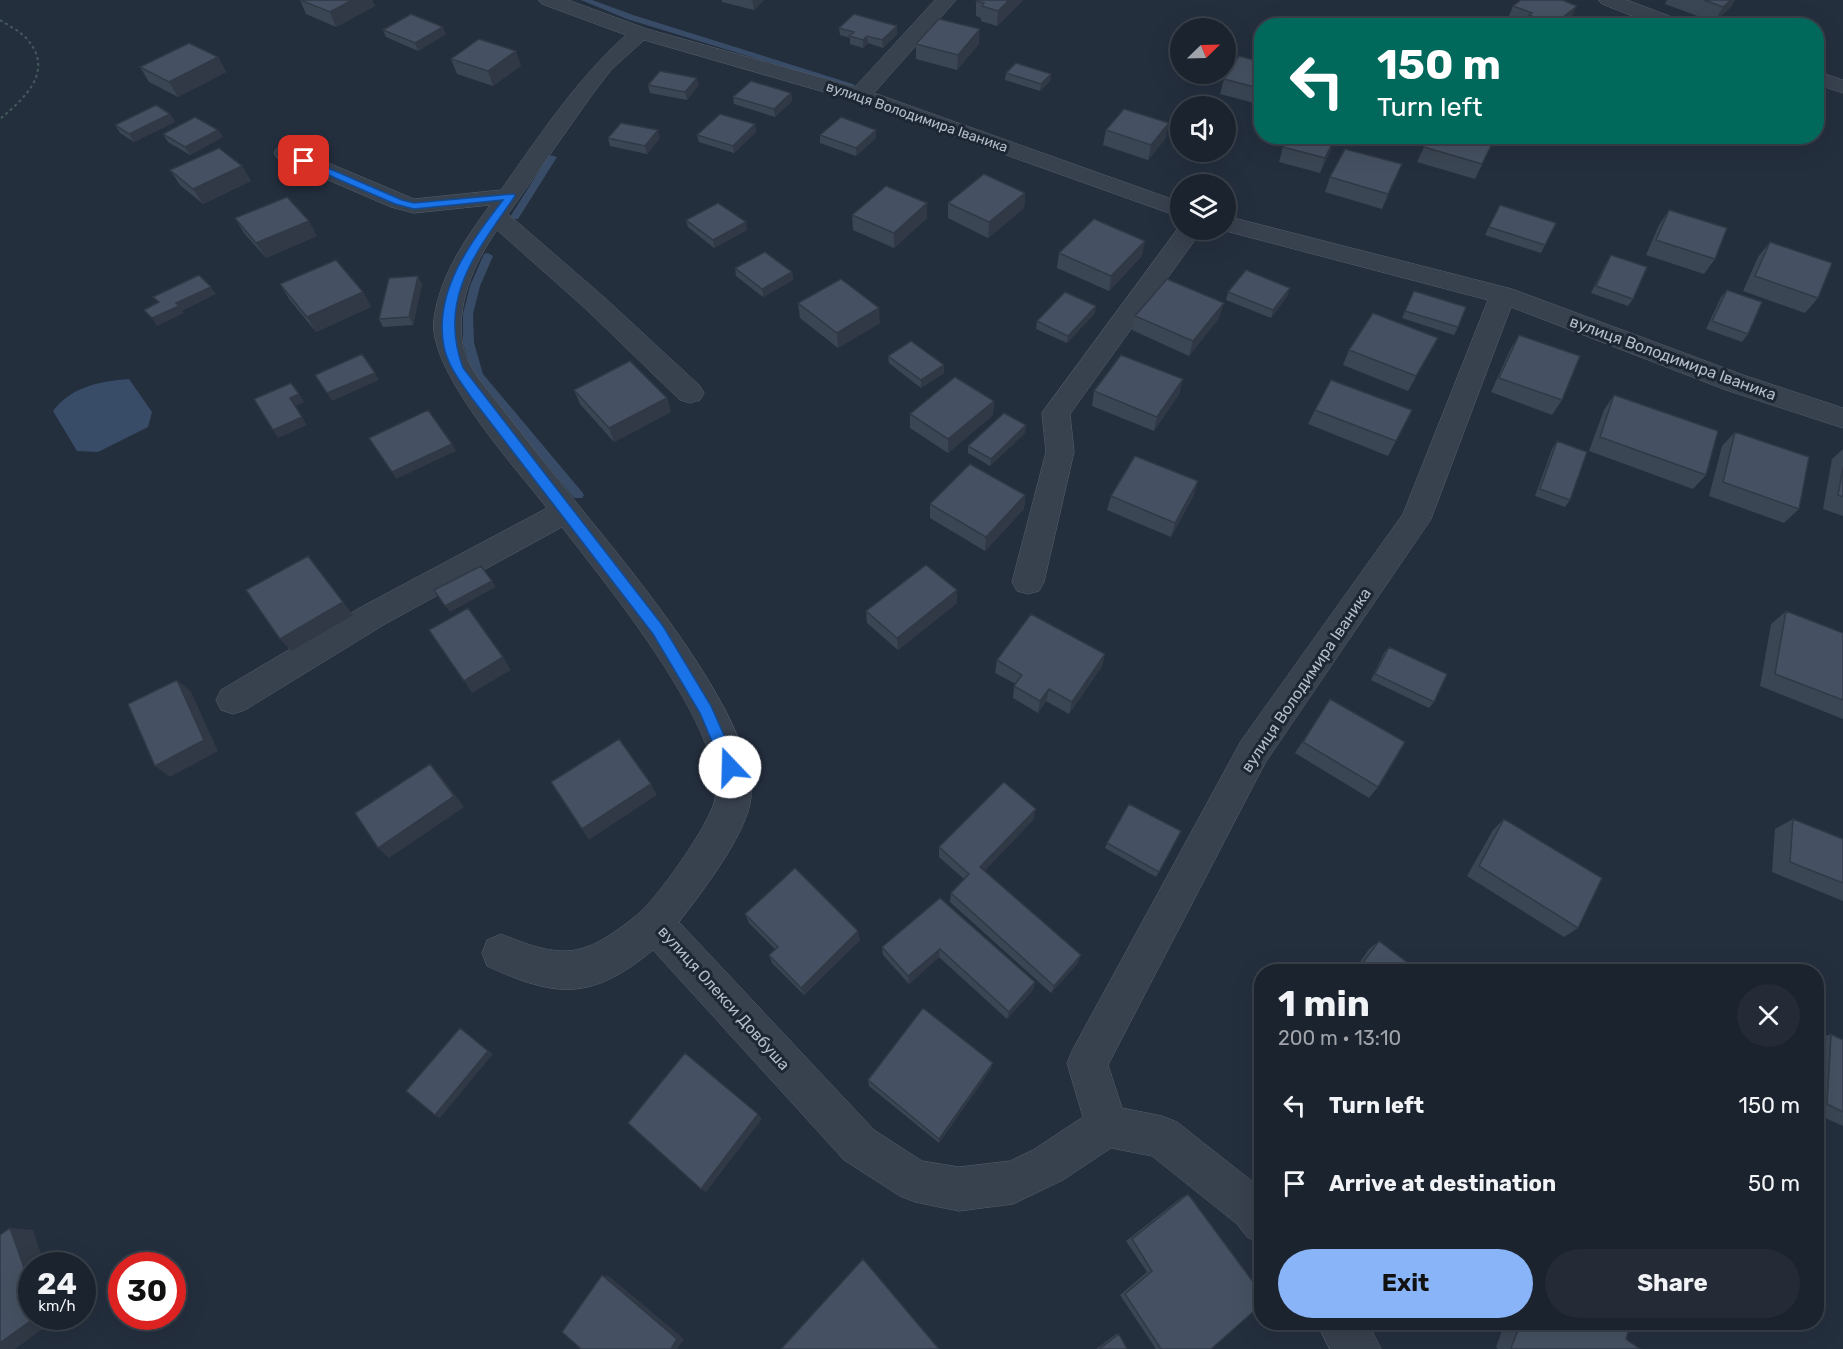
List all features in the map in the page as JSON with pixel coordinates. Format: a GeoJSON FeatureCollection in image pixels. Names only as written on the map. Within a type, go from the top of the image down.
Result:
{"type":"FeatureCollection","features":[{"type":"Feature","properties":{"kind":"street","name":"вулиця Володимира Іваника"},"geometry":{"type":"LineString","coordinates":[[549,0],[640,33],[860,95],[1170,206]]}},
{"type":"Feature","properties":{"kind":"street"},"geometry":{"type":"LineString","coordinates":[[860,95],[946,0]]}},
{"type":"Feature","properties":{"kind":"street"},"geometry":{"type":"LineString","coordinates":[[1620,2],[1659,18]]}},
{"type":"Feature","properties":{"kind":"street","name":"вулиця Олекси Довбуша"},"geometry":{"type":"LineString","coordinates":[[640,33],[604,66],[586,87],[474,245],[459,275],[447,320],[450,348],[458,368],[475,394],[658,630],[706,710],[727,755],[734,780],[733,799],[721,831],[655,924],[859,1145],[915,1181],[959,1189],[1013,1182],[1048,1165],[1107,1126]]}},
{"type":"Feature","properties":{"kind":"street"},"geometry":{"type":"LineString","coordinates":[[1824,80],[1843,87]]}},
{"type":"Feature","properties":{"kind":"street"},"geometry":{"type":"LineString","coordinates":[[285,153],[399,202],[414,206],[503,206],[596,304],[690,393]]}},
{"type":"Feature","properties":{"kind":"street","name":"вулиця Володимира Іваника"},"geometry":{"type":"LineString","coordinates":[[1236,226],[1503,295],[1736,383],[1843,418]]}},
{"type":"Feature","properties":{"kind":"street"},"geometry":{"type":"LineString","coordinates":[[1028,582],[1060,452],[1056,413],[1183,240]]}},
{"type":"Feature","properties":{"kind":"street","name":"вулиця Володимира Іваника"},"geometry":{"type":"LineString","coordinates":[[1107,1126],[1087,1063],[1253,752],[1416,519],[1503,295]]}},
{"type":"Feature","properties":{"kind":"street"},"geometry":{"type":"LineString","coordinates":[[233,700],[374,615],[566,511]]}},
{"type":"Feature","properties":{"kind":"street"},"geometry":{"type":"LineString","coordinates":[[501,953],[526,966],[550,972],[568,973],[594,965],[623,951],[655,924]]}},
{"type":"Feature","properties":{"kind":"street"},"geometry":{"type":"LineString","coordinates":[[1107,1126],[1162,1137],[1254,1212]]}},
{"type":"Feature","properties":{"kind":"street"},"geometry":{"type":"LineString","coordinates":[[1345,1330],[1358,1349]]}},
{"type":"Feature","properties":{"kind":"path"},"geometry":{"type":"LineString","coordinates":[[0,20],[27,39],[39,59],[38,75],[33,87],[0,119]]}},
{"type":"Feature","properties":{"kind":"water"},"geometry":{"type":"Polygon","coordinates":[[[129,379],[152,412],[148,427],[98,452],[77,451],[53,411],[68,396],[77,391],[107,381],[129,379]]]}},
{"type":"Feature","properties":{"kind":"building"},"geometry":{"type":"Polygon","coordinates":[[[300,0],[352,0],[330,12],[300,0]]]}},
{"type":"Feature","properties":{"kind":"building"},"geometry":{"type":"Polygon","coordinates":[[[1009,0],[998,11],[982,6],[984,3],[976,1],[1009,0]]]}},
{"type":"Feature","properties":{"kind":"building"},"geometry":{"type":"Polygon","coordinates":[[[1521,0],[1562,0],[1577,6],[1562,18],[1536,18],[1529,15],[1532,13],[1513,6],[1521,0]]]}},
{"type":"Feature","properties":{"kind":"building"},"geometry":{"type":"Polygon","coordinates":[[[1704,0],[1731,0],[1723,7],[1704,0]]]}},
{"type":"Feature","properties":{"kind":"building"},"geometry":{"type":"Polygon","coordinates":[[[411,14],[443,27],[415,43],[383,30],[411,14]]]}},
{"type":"Feature","properties":{"kind":"building"},"geometry":{"type":"Polygon","coordinates":[[[854,14],[897,26],[882,40],[867,36],[863,40],[849,36],[854,32],[839,28],[854,14]]]}},
{"type":"Feature","properties":{"kind":"building"},"geometry":{"type":"Polygon","coordinates":[[[939,19],[980,29],[958,55],[916,44],[939,19]]]}},
{"type":"Feature","properties":{"kind":"building"},"geometry":{"type":"Polygon","coordinates":[[[479,39],[516,51],[488,71],[451,59],[479,39]]]}},
{"type":"Feature","properties":{"kind":"building"},"geometry":{"type":"Polygon","coordinates":[[[189,43],[218,57],[169,82],[140,67],[189,43]]]}},
{"type":"Feature","properties":{"kind":"building"},"geometry":{"type":"Polygon","coordinates":[[[1239,56],[1254,60],[1254,87],[1236,82],[1236,61],[1239,56]]]}},
{"type":"Feature","properties":{"kind":"building"},"geometry":{"type":"Polygon","coordinates":[[[1016,63],[1051,74],[1041,84],[1006,73],[1016,63]]]}},
{"type":"Feature","properties":{"kind":"building"},"geometry":{"type":"Polygon","coordinates":[[[660,71],[697,78],[685,92],[648,85],[660,71]]]}},
{"type":"Feature","properties":{"kind":"building"},"geometry":{"type":"Polygon","coordinates":[[[751,81],[791,93],[774,109],[733,97],[751,81]]]}},
{"type":"Feature","properties":{"kind":"building"},"geometry":{"type":"Polygon","coordinates":[[[156,105],[170,114],[129,134],[115,125],[156,105]]]}},
{"type":"Feature","properties":{"kind":"building"},"geometry":{"type":"Polygon","coordinates":[[[1124,109],[1169,123],[1151,145],[1106,130],[1124,109]]]}},
{"type":"Feature","properties":{"kind":"building"},"geometry":{"type":"Polygon","coordinates":[[[720,114],[755,124],[733,146],[697,135],[720,114]]]}},
{"type":"Feature","properties":{"kind":"building"},"geometry":{"type":"Polygon","coordinates":[[[195,117],[218,130],[185,147],[163,134],[195,117]]]}},
{"type":"Feature","properties":{"kind":"building"},"geometry":{"type":"Polygon","coordinates":[[[841,117],[876,130],[856,148],[820,135],[841,117]]]}},
{"type":"Feature","properties":{"kind":"building"},"geometry":{"type":"Polygon","coordinates":[[[621,123],[658,130],[645,146],[608,138],[621,123]]]}},
{"type":"Feature","properties":{"kind":"building"},"geometry":{"type":"Polygon","coordinates":[[[1285,144],[1332,144],[1325,158],[1283,147],[1285,144]]]}},
{"type":"Feature","properties":{"kind":"building"},"geometry":{"type":"Polygon","coordinates":[[[1426,144],[1492,144],[1482,164],[1424,147],[1426,144]]]}},
{"type":"Feature","properties":{"kind":"building"},"geometry":{"type":"Polygon","coordinates":[[[219,148],[242,166],[193,189],[170,170],[219,148]]]}},
{"type":"Feature","properties":{"kind":"building"},"geometry":{"type":"Polygon","coordinates":[[[1345,149],[1402,164],[1388,194],[1330,177],[1345,149]]]}},
{"type":"Feature","properties":{"kind":"building"},"geometry":{"type":"Polygon","coordinates":[[[984,174],[1025,193],[989,222],[948,203],[984,174]]]}},
{"type":"Feature","properties":{"kind":"building"},"geometry":{"type":"Polygon","coordinates":[[[886,186],[927,203],[894,233],[852,215],[886,186]]]}},
{"type":"Feature","properties":{"kind":"building"},"geometry":{"type":"Polygon","coordinates":[[[287,197],[309,221],[256,243],[235,218],[287,197]]]}},
{"type":"Feature","properties":{"kind":"building"},"geometry":{"type":"Polygon","coordinates":[[[718,203],[746,222],[713,240],[686,220],[718,203]]]}},
{"type":"Feature","properties":{"kind":"building"},"geometry":{"type":"Polygon","coordinates":[[[1500,205],[1556,223],[1545,245],[1489,227],[1500,205]]]}},
{"type":"Feature","properties":{"kind":"building"},"geometry":{"type":"Polygon","coordinates":[[[1669,210],[1727,228],[1715,259],[1656,240],[1669,210]]]}},
{"type":"Feature","properties":{"kind":"building"},"geometry":{"type":"Polygon","coordinates":[[[1094,219],[1145,241],[1111,276],[1059,253],[1094,219]]]}},
{"type":"Feature","properties":{"kind":"building"},"geometry":{"type":"Polygon","coordinates":[[[1770,242],[1832,263],[1818,298],[1755,276],[1770,242]]]}},
{"type":"Feature","properties":{"kind":"building"},"geometry":{"type":"Polygon","coordinates":[[[765,252],[792,272],[762,289],[735,268],[765,252]]]}},
{"type":"Feature","properties":{"kind":"building"},"geometry":{"type":"Polygon","coordinates":[[[1611,255],[1647,267],[1633,299],[1596,286],[1611,255]]]}},
{"type":"Feature","properties":{"kind":"building"},"geometry":{"type":"Polygon","coordinates":[[[336,260],[363,292],[307,317],[280,284],[336,260]]]}},
{"type":"Feature","properties":{"kind":"building"},"geometry":{"type":"Polygon","coordinates":[[[1246,270],[1290,288],[1273,310],[1228,292],[1246,270]]]}},
{"type":"Feature","properties":{"kind":"building"},"geometry":{"type":"Polygon","coordinates":[[[199,275],[211,287],[176,303],[179,306],[152,318],[144,310],[159,302],[153,297],[199,275]]]}},
{"type":"Feature","properties":{"kind":"building"},"geometry":{"type":"Polygon","coordinates":[[[418,276],[409,317],[379,319],[389,278],[418,276]]]}},
{"type":"Feature","properties":{"kind":"building"},"geometry":{"type":"Polygon","coordinates":[[[841,279],[879,308],[837,333],[798,303],[841,279]]]}},
{"type":"Feature","properties":{"kind":"building"},"geometry":{"type":"Polygon","coordinates":[[[1167,279],[1224,303],[1193,341],[1135,316],[1167,279]]]}},
{"type":"Feature","properties":{"kind":"building"},"geometry":{"type":"Polygon","coordinates":[[[1727,290],[1762,302],[1748,334],[1712,321],[1727,290]]]}},
{"type":"Feature","properties":{"kind":"building"},"geometry":{"type":"Polygon","coordinates":[[[1414,291],[1466,307],[1458,327],[1405,311],[1414,291]]]}},
{"type":"Feature","properties":{"kind":"building"},"geometry":{"type":"Polygon","coordinates":[[[1065,292],[1096,306],[1068,336],[1037,321],[1065,292]]]}},
{"type":"Feature","properties":{"kind":"building"},"geometry":{"type":"Polygon","coordinates":[[[1373,313],[1438,338],[1416,376],[1349,350],[1373,313]]]}},
{"type":"Feature","properties":{"kind":"building"},"geometry":{"type":"Polygon","coordinates":[[[1519,335],[1580,356],[1562,400],[1499,378],[1519,335]]]}},
{"type":"Feature","properties":{"kind":"building"},"geometry":{"type":"Polygon","coordinates":[[[911,341],[944,365],[921,380],[888,356],[911,341]]]}},
{"type":"Feature","properties":{"kind":"building"},"geometry":{"type":"Polygon","coordinates":[[[362,354],[375,373],[327,393],[315,375],[362,354]]]}},
{"type":"Feature","properties":{"kind":"building"},"geometry":{"type":"Polygon","coordinates":[[[1121,355],[1183,379],[1157,417],[1094,391],[1121,355]]]}},
{"type":"Feature","properties":{"kind":"building"},"geometry":{"type":"Polygon","coordinates":[[[630,361],[667,398],[609,428],[574,390],[630,361]]]}},
{"type":"Feature","properties":{"kind":"building"},"geometry":{"type":"Polygon","coordinates":[[[955,377],[994,401],[948,439],[910,414],[955,377]]]}},
{"type":"Feature","properties":{"kind":"building"},"geometry":{"type":"Polygon","coordinates":[[[1331,380],[1412,410],[1396,441],[1315,410],[1331,380]]]}},
{"type":"Feature","properties":{"kind":"building"},"geometry":{"type":"Polygon","coordinates":[[[291,383],[299,394],[290,398],[302,417],[273,430],[254,399],[291,383]]]}},
{"type":"Feature","properties":{"kind":"building"},"geometry":{"type":"Polygon","coordinates":[[[1614,395],[1718,431],[1706,475],[1600,437],[1614,395]]]}},
{"type":"Feature","properties":{"kind":"building"},"geometry":{"type":"Polygon","coordinates":[[[428,410],[452,444],[392,472],[369,438],[428,410]]]}},
{"type":"Feature","properties":{"kind":"building"},"geometry":{"type":"Polygon","coordinates":[[[1004,413],[1026,425],[991,459],[968,446],[1004,413]]]}},
{"type":"Feature","properties":{"kind":"building"},"geometry":{"type":"Polygon","coordinates":[[[1735,432],[1809,457],[1799,509],[1723,482],[1735,432]]]}},
{"type":"Feature","properties":{"kind":"building"},"geometry":{"type":"Polygon","coordinates":[[[1557,441],[1587,452],[1570,500],[1540,489],[1557,441]]]}},
{"type":"Feature","properties":{"kind":"building"},"geometry":{"type":"Polygon","coordinates":[[[1135,456],[1198,481],[1175,523],[1111,496],[1135,456]]]}},
{"type":"Feature","properties":{"kind":"building"},"geometry":{"type":"Polygon","coordinates":[[[970,464],[1025,495],[986,537],[930,504],[970,464]]]}},
{"type":"Feature","properties":{"kind":"building"},"geometry":{"type":"Polygon","coordinates":[[[1843,468],[1843,497],[1838,495],[1843,468]]]}},
{"type":"Feature","properties":{"kind":"building"},"geometry":{"type":"Polygon","coordinates":[[[308,556],[343,602],[280,639],[246,590],[308,556]]]}},
{"type":"Feature","properties":{"kind":"building"},"geometry":{"type":"Polygon","coordinates":[[[926,565],[957,590],[897,638],[866,611],[926,565]]]}},
{"type":"Feature","properties":{"kind":"building"},"geometry":{"type":"Polygon","coordinates":[[[481,566],[492,581],[445,606],[434,590],[481,566]]]}},
{"type":"Feature","properties":{"kind":"building"},"geometry":{"type":"Polygon","coordinates":[[[468,608],[503,657],[464,681],[429,630],[468,608]]]}},
{"type":"Feature","properties":{"kind":"building"},"geometry":{"type":"Polygon","coordinates":[[[1786,611],[1843,633],[1843,700],[1775,674],[1786,611]]]}},
{"type":"Feature","properties":{"kind":"building"},"geometry":{"type":"Polygon","coordinates":[[[1031,614],[1105,654],[1072,702],[1049,689],[1040,701],[1014,686],[1022,675],[997,660],[1031,614]]]}},
{"type":"Feature","properties":{"kind":"building"},"geometry":{"type":"Polygon","coordinates":[[[1389,647],[1447,674],[1434,702],[1375,674],[1389,647]]]}},
{"type":"Feature","properties":{"kind":"building"},"geometry":{"type":"Polygon","coordinates":[[[177,680],[204,740],[155,766],[128,704],[177,680]]]}},
{"type":"Feature","properties":{"kind":"building"},"geometry":{"type":"Polygon","coordinates":[[[1330,699],[1405,742],[1378,787],[1303,742],[1330,699]]]}},
{"type":"Feature","properties":{"kind":"building"},"geometry":{"type":"Polygon","coordinates":[[[619,739],[651,784],[582,829],[551,782],[619,739]]]}},
{"type":"Feature","properties":{"kind":"building"},"geometry":{"type":"Polygon","coordinates":[[[430,764],[454,796],[378,848],[355,813],[430,764]]]}},
{"type":"Feature","properties":{"kind":"building"},"geometry":{"type":"Polygon","coordinates":[[[1004,782],[1036,809],[980,867],[1081,955],[1054,986],[951,893],[969,874],[939,847],[1004,782]]]}},
{"type":"Feature","properties":{"kind":"building"},"geometry":{"type":"Polygon","coordinates":[[[1129,804],[1181,831],[1159,872],[1107,843],[1129,804]]]}},
{"type":"Feature","properties":{"kind":"building"},"geometry":{"type":"Polygon","coordinates":[[[1504,819],[1602,878],[1578,928],[1479,866],[1504,819]]]}},
{"type":"Feature","properties":{"kind":"building"},"geometry":{"type":"Polygon","coordinates":[[[1793,819],[1843,839],[1843,883],[1790,862],[1793,819]]]}},
{"type":"Feature","properties":{"kind":"building"},"geometry":{"type":"Polygon","coordinates":[[[795,868],[858,931],[801,988],[769,955],[778,947],[745,914],[795,868]]]}},
{"type":"Feature","properties":{"kind":"building"},"geometry":{"type":"Polygon","coordinates":[[[940,898],[1035,982],[1009,1012],[940,949],[908,976],[882,947],[940,898]]]}},
{"type":"Feature","properties":{"kind":"building"},"geometry":{"type":"Polygon","coordinates":[[[1379,941],[1409,964],[1362,964],[1379,941]]]}},
{"type":"Feature","properties":{"kind":"building"},"geometry":{"type":"Polygon","coordinates":[[[923,1008],[993,1063],[939,1139],[868,1080],[923,1008]]]}},
{"type":"Feature","properties":{"kind":"building"},"geometry":{"type":"Polygon","coordinates":[[[460,1028],[488,1051],[435,1115],[406,1091],[460,1028]]]}},
{"type":"Feature","properties":{"kind":"building"},"geometry":{"type":"Polygon","coordinates":[[[1831,1034],[1843,1040],[1843,1112],[1827,1104],[1831,1034]]]}},
{"type":"Feature","properties":{"kind":"building"},"geometry":{"type":"Polygon","coordinates":[[[685,1053],[758,1114],[701,1189],[628,1123],[685,1053]]]}},
{"type":"Feature","properties":{"kind":"building"},"geometry":{"type":"Polygon","coordinates":[[[1188,1194],[1254,1283],[1254,1311],[1211,1349],[1161,1349],[1125,1294],[1152,1271],[1132,1239],[1188,1194]]]}},
{"type":"Feature","properties":{"kind":"building"},"geometry":{"type":"Polygon","coordinates":[[[10,1228],[19,1252],[18,1330],[0,1343],[0,1235],[10,1228]]]}},
{"type":"Feature","properties":{"kind":"building"},"geometry":{"type":"Polygon","coordinates":[[[863,1259],[939,1349],[781,1349],[863,1259]]]}},
{"type":"Feature","properties":{"kind":"building"},"geometry":{"type":"Polygon","coordinates":[[[602,1275],[677,1339],[671,1349],[581,1349],[562,1332],[602,1275]]]}},
{"type":"Feature","properties":{"kind":"building"},"geometry":{"type":"Polygon","coordinates":[[[1518,1330],[1629,1330],[1626,1339],[1640,1349],[1513,1349],[1511,1348],[1518,1330]]]}},
{"type":"Feature","properties":{"kind":"building"},"geometry":{"type":"Polygon","coordinates":[[[1119,1334],[1127,1349],[1099,1349],[1119,1334]]]}},
{"type":"Feature","properties":{"kind":"waterway"},"geometry":{"type":"LineString","coordinates":[[585,0],[630,17],[852,85]]}},
{"type":"Feature","properties":{"kind":"waterway"},"geometry":{"type":"LineString","coordinates":[[515,217],[552,157]]}},
{"type":"Feature","properties":{"kind":"waterway"},"geometry":{"type":"LineString","coordinates":[[488,256],[475,286],[468,314],[469,343],[478,375],[578,495]]}},
{"type":"Feature","properties":{"kind":"route"},"geometry":{"type":"LineString","coordinates":[[304,161],[399,202],[414,206],[510,196],[474,245],[459,275],[447,320],[450,348],[458,368],[475,394],[658,630],[706,710],[727,755],[730,767]]}}]}
